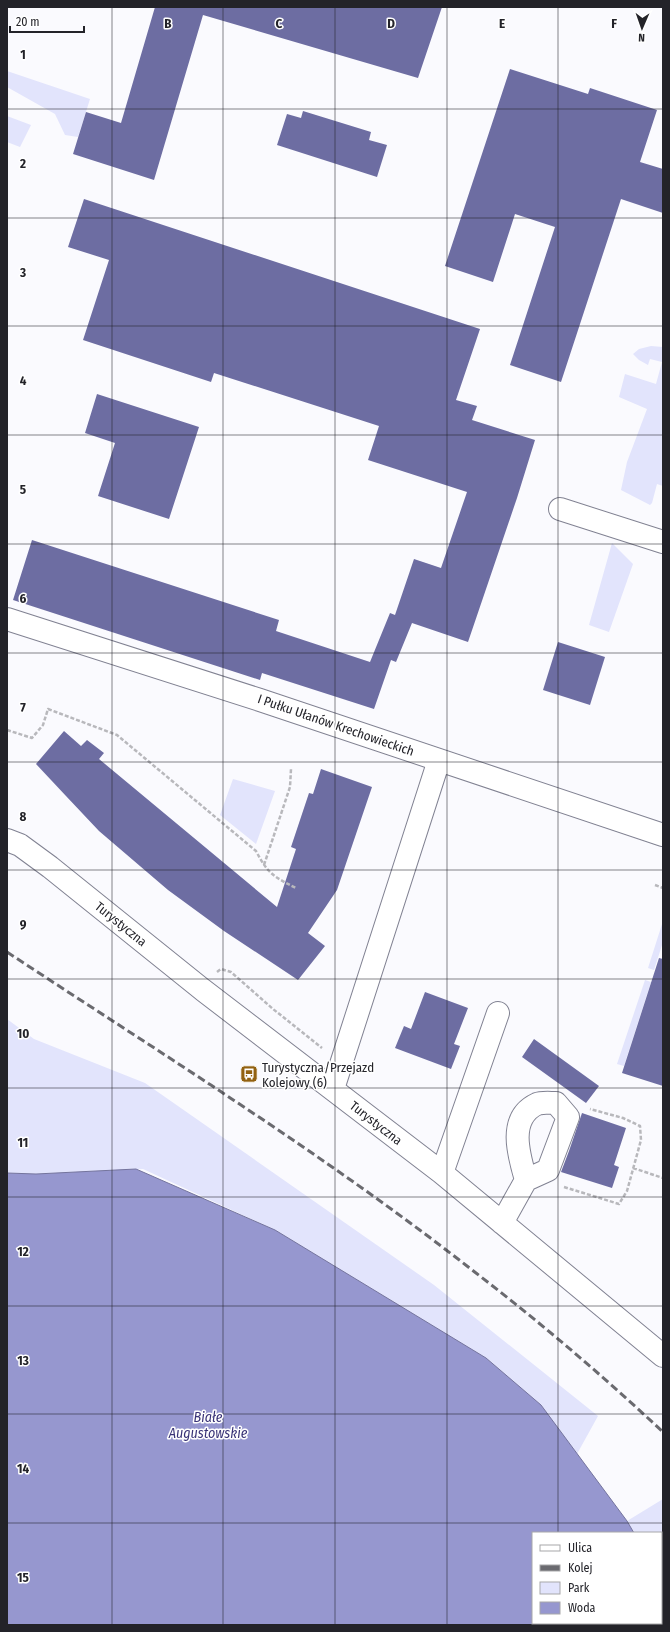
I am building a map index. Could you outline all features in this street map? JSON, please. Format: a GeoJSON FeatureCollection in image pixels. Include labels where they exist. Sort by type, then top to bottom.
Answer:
{"type":"FeatureCollection","features":[{"type":"Feature","properties":{"kind":"street"},"geometry":{"type":"LineString","coordinates":[[560,509],[663,542]]}},
{"type":"Feature","properties":{"kind":"street","name":"I Pułku Ułanów Krechowieckich"},"geometry":{"type":"LineString","coordinates":[[7,619],[267,702],[663,835]]}},
{"type":"Feature","properties":{"kind":"street"},"geometry":{"type":"LineString","coordinates":[[333,1089],[440,760]]}},
{"type":"Feature","properties":{"kind":"street","name":"Turystyczna"},"geometry":{"type":"LineString","coordinates":[[7,840],[20,845],[50,867],[203,990],[442,1173],[663,1356]]}},
{"type":"Feature","properties":{"kind":"street"},"geometry":{"type":"LineString","coordinates":[[442,1173],[498,1014]]}},
{"type":"Feature","properties":{"kind":"street"},"geometry":{"type":"LineString","coordinates":[[502,1223],[526,1180],[548,1170],[568,1117],[556,1103],[538,1103],[523,1114],[517,1136],[517,1144],[526,1180]]}},
{"type":"Feature","properties":{"kind":"path"},"geometry":{"type":"LineString","coordinates":[[7,730],[32,738],[43,725],[48,709],[117,735],[256,852],[264,865],[276,878],[296,888]]}},
{"type":"Feature","properties":{"kind":"path"},"geometry":{"type":"LineString","coordinates":[[264,865],[290,787],[291,770]]}},
{"type":"Feature","properties":{"kind":"path"},"geometry":{"type":"LineString","coordinates":[[655,885],[663,888]]}},
{"type":"Feature","properties":{"kind":"path"},"geometry":{"type":"LineString","coordinates":[[526,1180],[560,1186],[619,1204],[626,1191],[641,1140],[640,1126],[623,1118],[589,1109],[575,1108],[568,1117]]}},
{"type":"Feature","properties":{"kind":"path"},"geometry":{"type":"LineString","coordinates":[[633,1168],[663,1178]]}},
{"type":"Feature","properties":{"kind":"green space"},"geometry":{"type":"Polygon","coordinates":[[[7,71],[90,99],[78,137],[65,135],[55,114],[7,87],[7,71]]]}},
{"type":"Feature","properties":{"kind":"green space"},"geometry":{"type":"Polygon","coordinates":[[[7,116],[31,125],[20,147],[7,142],[7,116]]]}},
{"type":"Feature","properties":{"kind":"green space"},"geometry":{"type":"Polygon","coordinates":[[[651,346],[663,347],[663,486],[657,484],[652,503],[650,505],[621,490],[627,462],[647,409],[619,397],[625,374],[656,384],[662,362],[650,359],[648,365],[639,360],[633,354],[639,349],[651,346]]]}},
{"type":"Feature","properties":{"kind":"green space"},"geometry":{"type":"Polygon","coordinates":[[[612,543],[633,564],[609,632],[589,625],[612,543]]]}},
{"type":"Feature","properties":{"kind":"green space"},"geometry":{"type":"Polygon","coordinates":[[[233,779],[275,791],[256,844],[220,815],[233,779]]]}},
{"type":"Feature","properties":{"kind":"green space"},"geometry":{"type":"Polygon","coordinates":[[[663,921],[663,942],[654,970],[648,968],[663,921]]]}},
{"type":"Feature","properties":{"kind":"green space"},"geometry":{"type":"Polygon","coordinates":[[[645,980],[651,982],[624,1066],[617,1064],[645,980]]]}},
{"type":"Feature","properties":{"kind":"green space"},"geometry":{"type":"Polygon","coordinates":[[[7,1019],[34,1039],[145,1083],[434,1285],[598,1416],[577,1454],[541,1405],[486,1358],[275,1230],[143,1169],[36,1174],[7,1173],[7,1019]]]}},
{"type":"Feature","properties":{"kind":"green space"},"geometry":{"type":"Polygon","coordinates":[[[663,1499],[663,1588],[662,1532],[633,1532],[627,1521],[663,1499]]]}},
{"type":"Feature","properties":{"kind":"water","name":"Białe Augustowskie"},"geometry":{"type":"Polygon","coordinates":[[[136,1169],[275,1230],[486,1358],[541,1405],[627,1521],[633,1532],[532,1532],[532,1624],[662,1624],[662,1586],[663,1625],[7,1625],[7,1173],[36,1174],[136,1169]]]}},
{"type":"Feature","properties":{"kind":"building"},"geometry":{"type":"Polygon","coordinates":[[[155,7],[442,7],[418,78],[203,15],[154,180],[73,154],[86,112],[121,123],[155,7]]]}},
{"type":"Feature","properties":{"kind":"building"},"geometry":{"type":"Polygon","coordinates":[[[510,69],[588,94],[590,88],[657,110],[640,162],[663,169],[663,213],[621,199],[561,382],[510,365],[555,227],[515,214],[493,282],[445,266],[510,69]]]}},
{"type":"Feature","properties":{"kind":"building"},"geometry":{"type":"Polygon","coordinates":[[[303,111],[371,132],[369,140],[387,145],[377,177],[277,145],[287,114],[301,118],[303,111]]]}},
{"type":"Feature","properties":{"kind":"building"},"geometry":{"type":"Polygon","coordinates":[[[84,199],[480,329],[456,400],[477,406],[472,420],[535,440],[468,642],[412,623],[396,662],[391,660],[374,709],[262,673],[260,680],[13,600],[32,540],[279,620],[276,631],[370,662],[390,613],[395,615],[414,559],[441,568],[467,492],[368,460],[379,426],[214,373],[211,382],[83,340],[109,260],[68,247],[84,199]]]}},
{"type":"Feature","properties":{"kind":"building"},"geometry":{"type":"Polygon","coordinates":[[[97,394],[199,427],[169,519],[98,496],[115,443],[85,433],[97,394]]]}},
{"type":"Feature","properties":{"kind":"building"},"geometry":{"type":"Polygon","coordinates":[[[558,642],[605,657],[590,705],[543,690],[558,642]]]}},
{"type":"Feature","properties":{"kind":"building"},"geometry":{"type":"Polygon","coordinates":[[[64,731],[81,746],[87,740],[104,753],[99,759],[277,907],[296,849],[291,847],[309,793],[313,794],[321,769],[372,787],[337,890],[308,933],[325,946],[298,980],[224,931],[168,890],[99,831],[66,796],[36,764],[64,731]]]}},
{"type":"Feature","properties":{"kind":"building"},"geometry":{"type":"Polygon","coordinates":[[[659,958],[663,959],[663,1086],[622,1073],[659,958]]]}},
{"type":"Feature","properties":{"kind":"building"},"geometry":{"type":"Polygon","coordinates":[[[425,992],[468,1008],[454,1044],[460,1046],[451,1069],[395,1048],[404,1026],[411,1029],[425,992]]]}},
{"type":"Feature","properties":{"kind":"building"},"geometry":{"type":"Polygon","coordinates":[[[534,1039],[599,1086],[586,1103],[522,1057],[534,1039]]]}},
{"type":"Feature","properties":{"kind":"building"},"geometry":{"type":"Polygon","coordinates":[[[582,1113],[626,1128],[614,1165],[619,1167],[612,1188],[561,1172],[582,1113]]]}},
{"type":"Feature","properties":{"kind":"railway"},"geometry":{"type":"LineString","coordinates":[[7,952],[186,1068],[304,1147],[420,1230],[500,1292],[595,1370],[663,1432]]}},
{"type":"Feature","properties":{"kind":"place","name":"Turystyczna/Przejazd Kolejowy (6)"},"geometry":{"type":"Point","coordinates":[249,1074]}}]}
